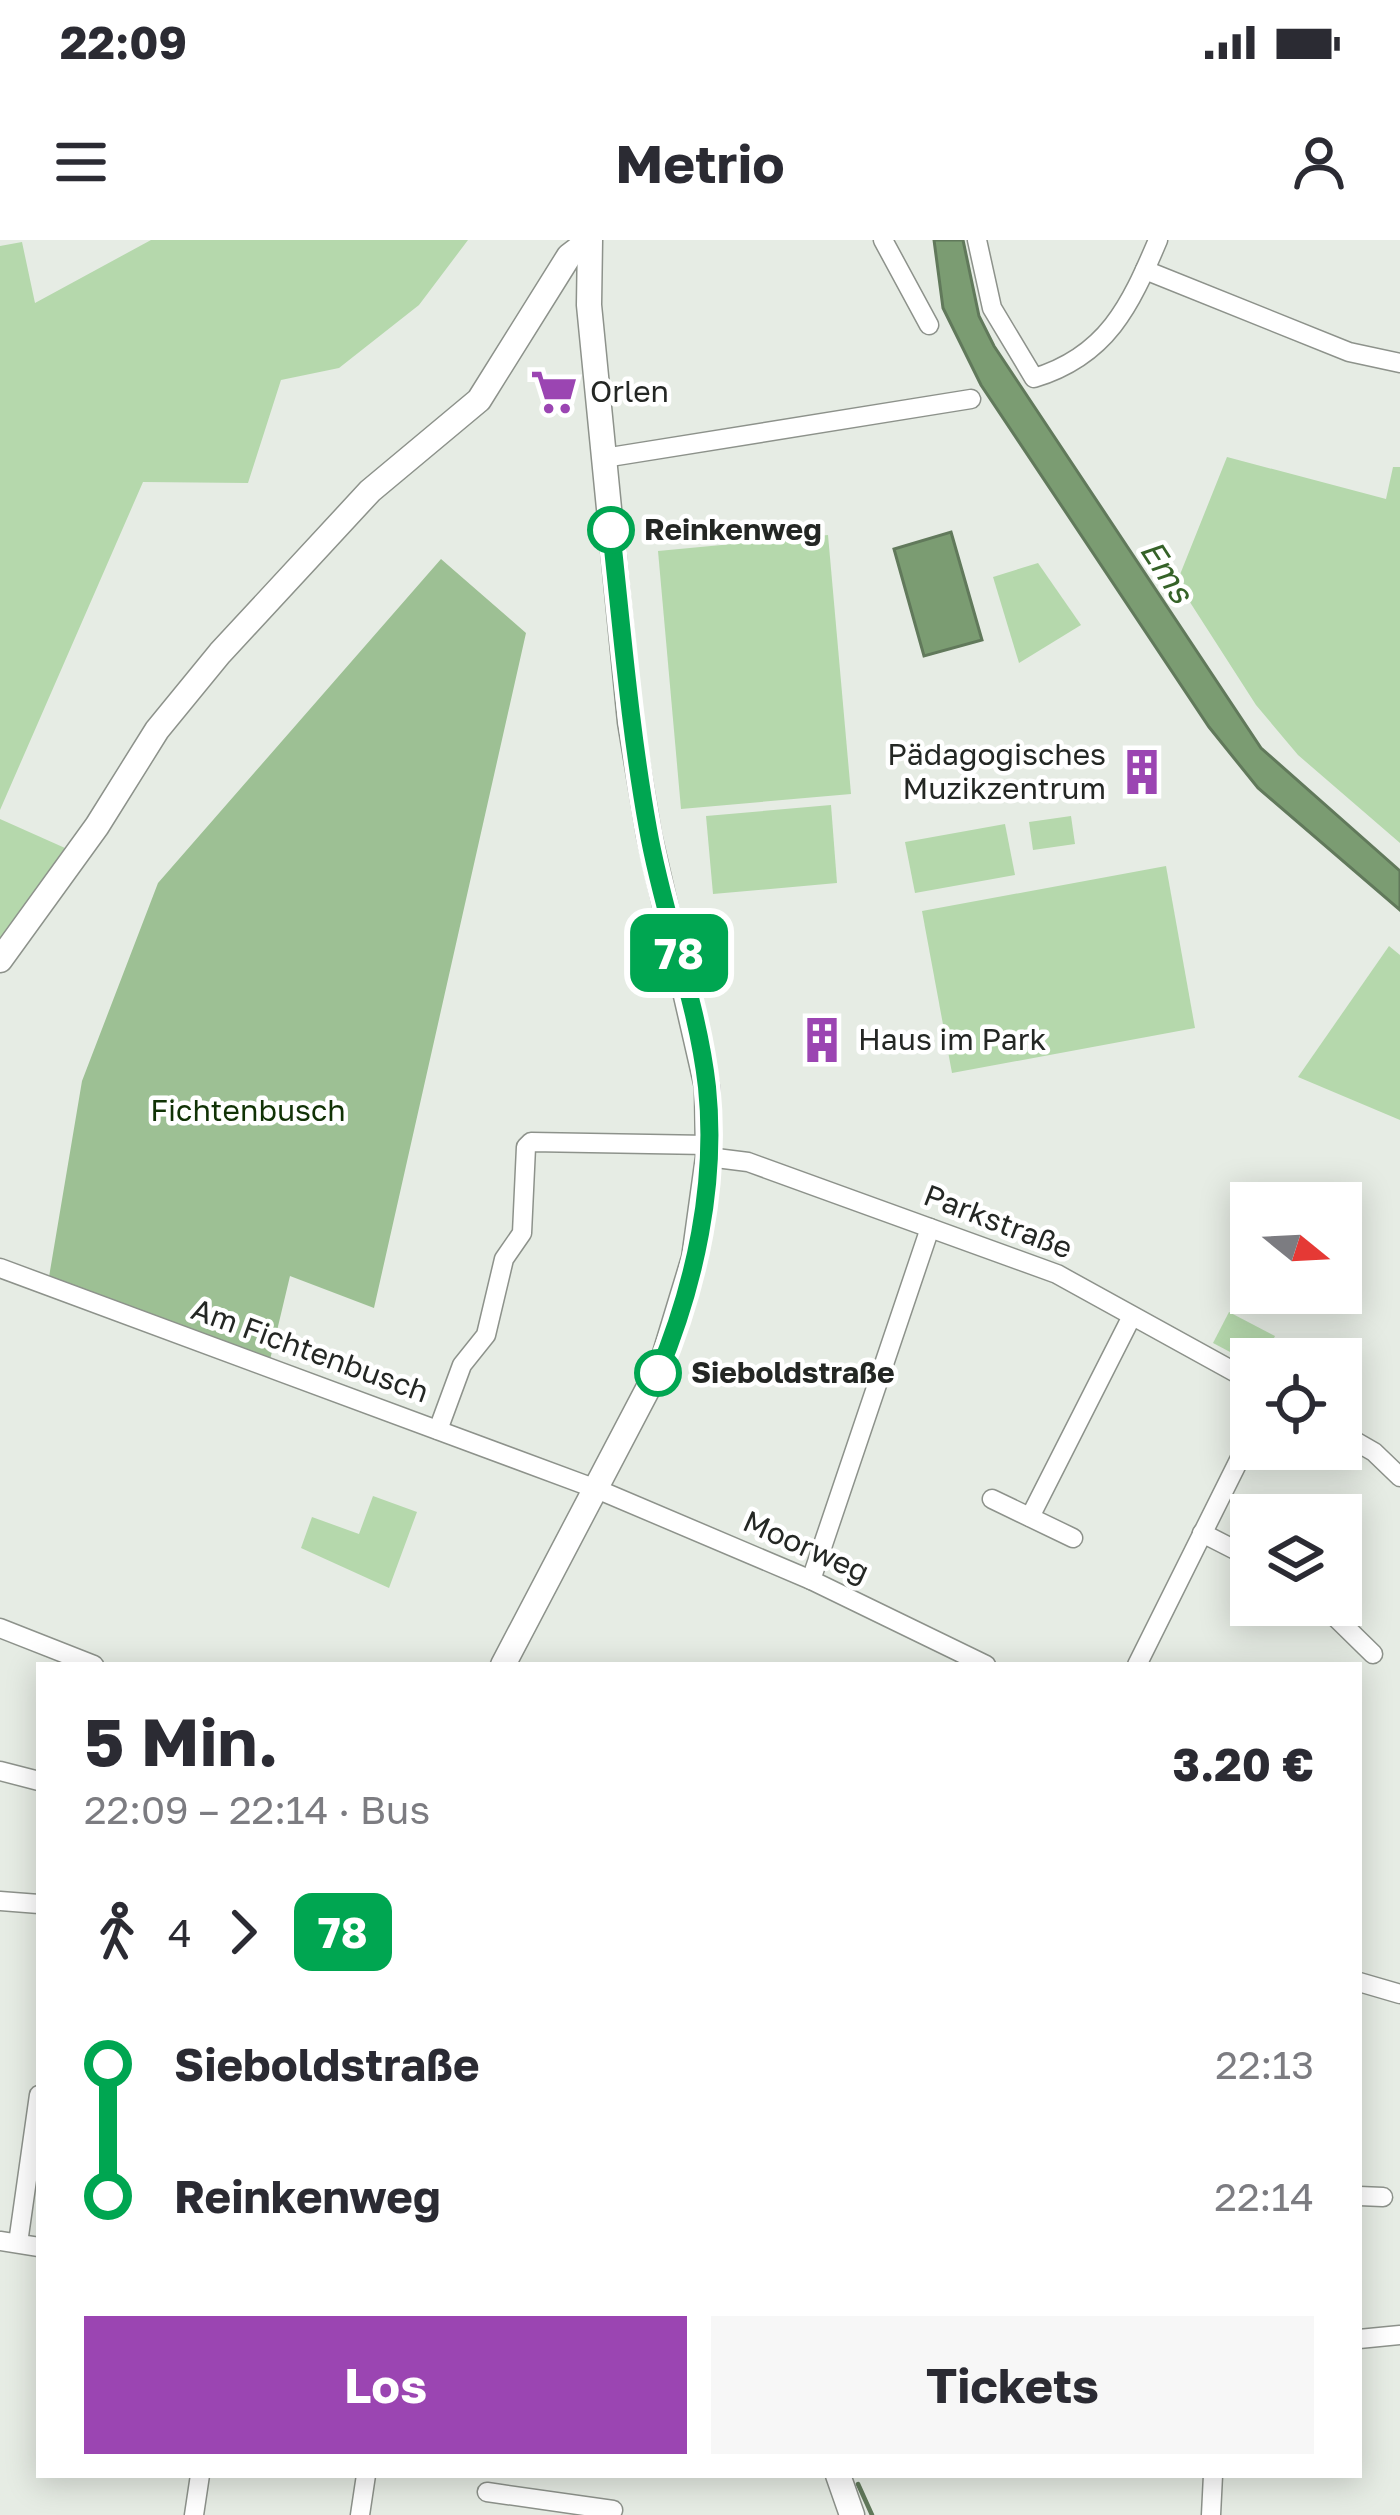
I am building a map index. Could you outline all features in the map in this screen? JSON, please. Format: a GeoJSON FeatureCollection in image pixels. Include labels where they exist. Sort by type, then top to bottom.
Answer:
{"type":"FeatureCollection","features":[{"type":"Feature","properties":{"kind":"main road"},"geometry":{"type":"LineString","coordinates":[[505,1662],[644,1406],[675,1329],[703,1213],[708,1151],[707,1087],[649,835],[630,722],[589,304],[589,240]]}},
{"type":"Feature","properties":{"kind":"main road"},"geometry":{"type":"LineString","coordinates":[[0,960],[97,826],[157,730],[220,652],[370,490],[479,400],[569,256],[589,240]]}},
{"type":"Feature","properties":{"kind":"main road"},"geometry":{"type":"LineString","coordinates":[[839,2478],[852,2515]]}},
{"type":"Feature","properties":{"kind":"street"},"geometry":{"type":"LineString","coordinates":[[883,240],[929,325]]}},
{"type":"Feature","properties":{"kind":"street"},"geometry":{"type":"LineString","coordinates":[[977,240],[992,308],[1034,378],[1066,368],[1101,343],[1127,310],[1158,240]]}},
{"type":"Feature","properties":{"kind":"street"},"geometry":{"type":"LineString","coordinates":[[1145,271],[1348,352],[1400,363]]}},
{"type":"Feature","properties":{"kind":"street"},"geometry":{"type":"LineString","coordinates":[[604,458],[971,399]]}},
{"type":"Feature","properties":{"kind":"street"},"geometry":{"type":"LineString","coordinates":[[437,1430],[462,1365],[486,1335],[504,1259],[522,1233],[526,1147],[531,1142],[708,1151]]}},
{"type":"Feature","properties":{"kind":"street","name":"Parkstraße"},"geometry":{"type":"LineString","coordinates":[[708,1151],[1057,1274],[1230,1370]]}},
{"type":"Feature","properties":{"kind":"street"},"geometry":{"type":"LineString","coordinates":[[811,1580],[930,1228]]}},
{"type":"Feature","properties":{"kind":"street","name":"Am Fichtenbusch"},"geometry":{"type":"LineString","coordinates":[[0,1268],[599,1490]]}},
{"type":"Feature","properties":{"kind":"street"},"geometry":{"type":"LineString","coordinates":[[1030,1517],[1132,1316]]}},
{"type":"Feature","properties":{"kind":"street"},"geometry":{"type":"LineString","coordinates":[[1362,1444],[1400,1477]]}},
{"type":"Feature","properties":{"kind":"street"},"geometry":{"type":"LineString","coordinates":[[1138,1662],[1234,1470]]}},
{"type":"Feature","properties":{"kind":"street","name":"Moorweg"},"geometry":{"type":"LineString","coordinates":[[599,1490],[811,1580],[980,1662]]}},
{"type":"Feature","properties":{"kind":"street"},"geometry":{"type":"LineString","coordinates":[[992,1498],[1073,1538]]}},
{"type":"Feature","properties":{"kind":"street"},"geometry":{"type":"LineString","coordinates":[[1202,1533],[1230,1547]]}},
{"type":"Feature","properties":{"kind":"street"},"geometry":{"type":"LineString","coordinates":[[1344,1626],[1373,1654]]}},
{"type":"Feature","properties":{"kind":"street"},"geometry":{"type":"LineString","coordinates":[[0,1628],[86,1662]]}},
{"type":"Feature","properties":{"kind":"street"},"geometry":{"type":"LineString","coordinates":[[0,1771],[36,1780]]}},
{"type":"Feature","properties":{"kind":"street"},"geometry":{"type":"LineString","coordinates":[[0,1901],[36,1904]]}},
{"type":"Feature","properties":{"kind":"street"},"geometry":{"type":"LineString","coordinates":[[1362,1983],[1400,1994]]}},
{"type":"Feature","properties":{"kind":"street"},"geometry":{"type":"LineString","coordinates":[[9,2242],[36,2110]]}},
{"type":"Feature","properties":{"kind":"street"},"geometry":{"type":"LineString","coordinates":[[1362,2195],[1383,2197]]}},
{"type":"Feature","properties":{"kind":"street"},"geometry":{"type":"LineString","coordinates":[[1362,2339],[1400,2335]]}},
{"type":"Feature","properties":{"kind":"street"},"geometry":{"type":"LineString","coordinates":[[194,2515],[200,2478]]}},
{"type":"Feature","properties":{"kind":"street"},"geometry":{"type":"LineString","coordinates":[[360,2515],[366,2478]]}},
{"type":"Feature","properties":{"kind":"street"},"geometry":{"type":"LineString","coordinates":[[1210,2515],[1213,2478]]}},
{"type":"Feature","properties":{"kind":"street"},"geometry":{"type":"LineString","coordinates":[[487,2492],[552,2508],[613,2510]]}},
{"type":"Feature","properties":{"kind":"shaded area"},"geometry":{"type":"Polygon","coordinates":[[[151,240],[468,240],[419,305],[339,368],[281,380],[248,483],[143,482],[0,810],[0,246],[22,242],[35,303],[151,240]]]}},
{"type":"Feature","properties":{"kind":"shaded area"},"geometry":{"type":"Polygon","coordinates":[[[934,240],[963,240],[979,316],[994,346],[1261,748],[1400,871],[1400,910],[1258,788],[1209,727],[981,385],[943,308],[934,240]]]}},
{"type":"Feature","properties":{"kind":"shaded area"},"geometry":{"type":"Polygon","coordinates":[[[1227,457],[1386,499],[1393,467],[1400,467],[1400,843],[1298,755],[1256,705],[1177,582],[1227,457]]]}},
{"type":"Feature","properties":{"kind":"shaded area"},"geometry":{"type":"Polygon","coordinates":[[[951,532],[982,640],[924,656],[894,549],[951,532]]]}},
{"type":"Feature","properties":{"kind":"shaded area"},"geometry":{"type":"Polygon","coordinates":[[[828,535],[851,794],[681,809],[658,551],[828,535]]]}},
{"type":"Feature","properties":{"kind":"shaded area"},"geometry":{"type":"Polygon","coordinates":[[[1038,563],[1081,625],[1019,663],[993,577],[1038,563]]]}},
{"type":"Feature","properties":{"kind":"shaded area"},"geometry":{"type":"Polygon","coordinates":[[[831,805],[837,883],[713,894],[706,816],[831,805]]]}},
{"type":"Feature","properties":{"kind":"shaded area"},"geometry":{"type":"Polygon","coordinates":[[[1071,816],[1075,844],[1033,850],[1029,822],[1071,816]]]}},
{"type":"Feature","properties":{"kind":"shaded area"},"geometry":{"type":"Polygon","coordinates":[[[0,819],[65,848],[0,942],[0,819]]]}},
{"type":"Feature","properties":{"kind":"shaded area"},"geometry":{"type":"Polygon","coordinates":[[[1005,824],[1015,875],[915,893],[905,842],[1005,824]]]}},
{"type":"Feature","properties":{"kind":"shaded area"},"geometry":{"type":"Polygon","coordinates":[[[1166,866],[1195,1028],[952,1073],[922,911],[1166,866]]]}},
{"type":"Feature","properties":{"kind":"shaded area"},"geometry":{"type":"Polygon","coordinates":[[[1389,946],[1400,955],[1400,1120],[1298,1077],[1389,946]]]}},
{"type":"Feature","properties":{"kind":"shaded area"},"geometry":{"type":"Polygon","coordinates":[[[1229,1312],[1275,1336],[1230,1338],[1230,1352],[1213,1343],[1229,1312]]]}},
{"type":"Feature","properties":{"kind":"shaded area"},"geometry":{"type":"Polygon","coordinates":[[[373,1496],[417,1512],[389,1588],[301,1548],[312,1517],[359,1534],[373,1496]]]}},
{"type":"Feature","properties":{"kind":"green space","name":"Fichtenbusch"},"geometry":{"type":"Polygon","coordinates":[[[441,559],[526,633],[374,1308],[290,1276],[270,1360],[49,1277],[82,1081],[158,883],[441,559]]]}},
{"type":"Feature","properties":{"kind":"waterway"},"geometry":{"type":"LineString","coordinates":[[858,2484],[872,2515]]}},
{"type":"Feature","properties":{"kind":"bus line","name":"78"},"geometry":{"type":"LineString","coordinates":[[611,530],[630,722],[649,835],[707,1087],[703,1213],[685,1294],[658,1373]]}},
{"type":"Feature","properties":{"kind":"place","name":"Orlen"},"geometry":{"type":"Point","coordinates":[554,392]}},
{"type":"Feature","properties":{"kind":"place","name":"Reinkenweg"},"geometry":{"type":"Point","coordinates":[611,530]}},
{"type":"Feature","properties":{"kind":"place","name":"Pädagogisches Muzikzentrum"},"geometry":{"type":"Point","coordinates":[1142,772]}},
{"type":"Feature","properties":{"kind":"place","name":"Haus im Park"},"geometry":{"type":"Point","coordinates":[822,1040]}},
{"type":"Feature","properties":{"kind":"place","name":"Sieboldstraße"},"geometry":{"type":"Point","coordinates":[658,1373]}},
{"type":"Feature","properties":{"kind":"water label","name":"Ems"},"geometry":{"type":"Point","coordinates":[1167,571]}}]}
